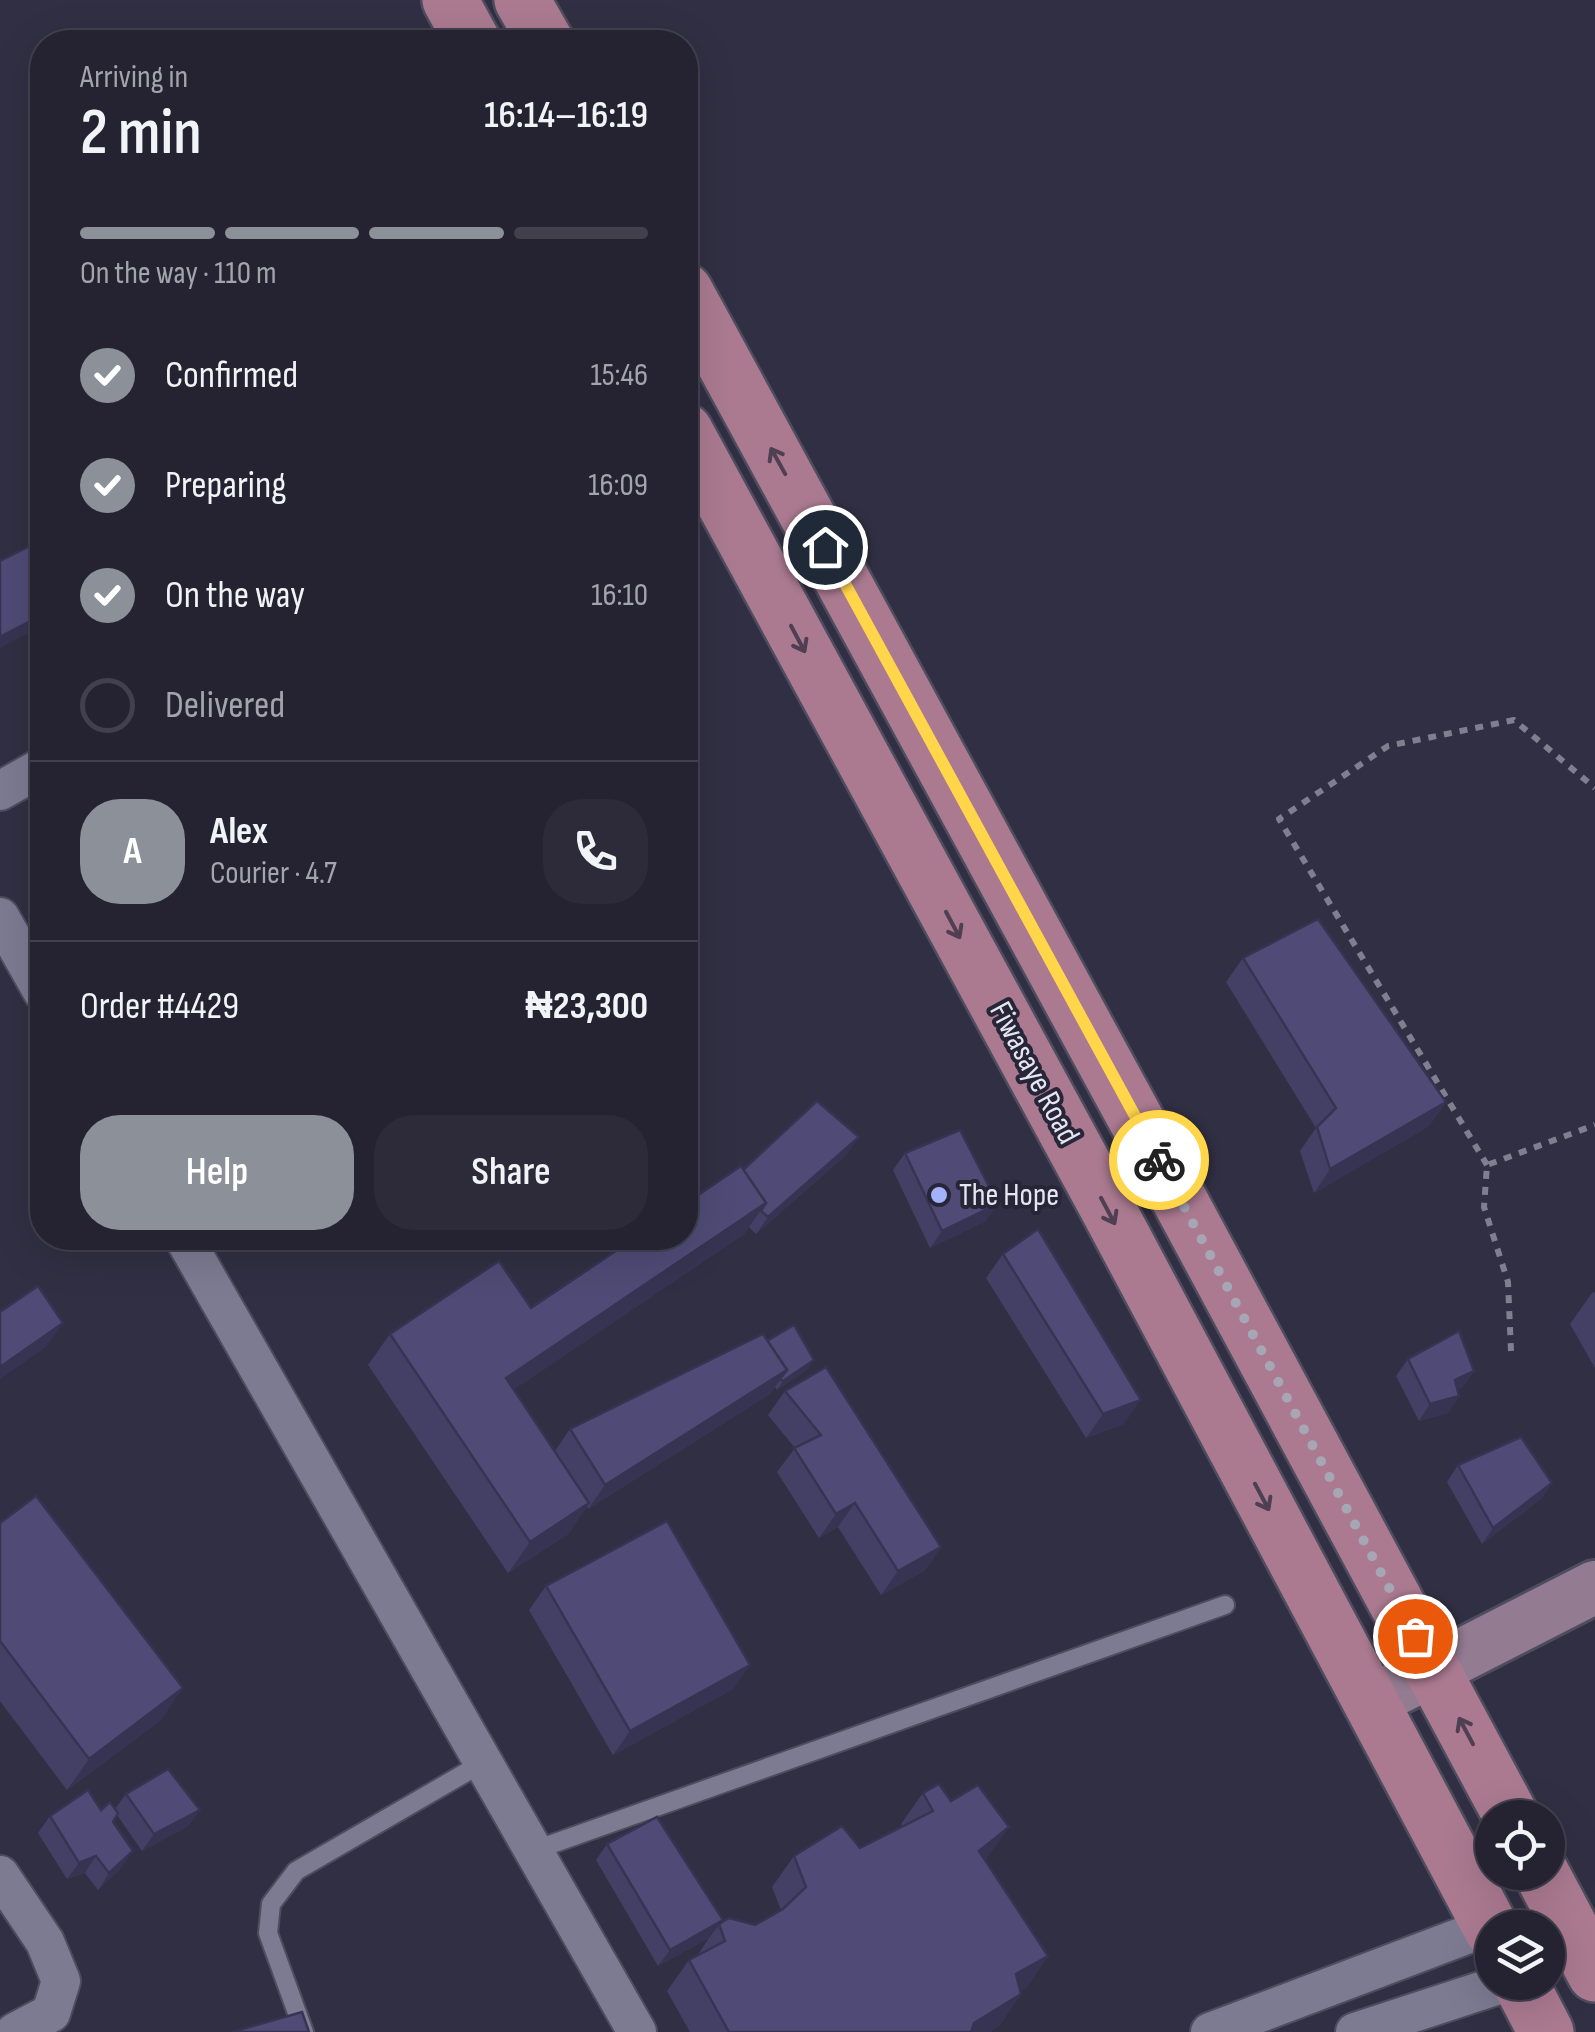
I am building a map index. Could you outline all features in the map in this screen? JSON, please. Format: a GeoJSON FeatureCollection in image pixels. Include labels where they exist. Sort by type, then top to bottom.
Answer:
{"type":"FeatureCollection","features":[{"type":"Feature","properties":{"kind":"main road"},"geometry":{"type":"LineString","coordinates":[[450,0],[466,30]]}},
{"type":"Feature","properties":{"kind":"main road"},"geometry":{"type":"LineString","coordinates":[[522,0],[539,30]]}},
{"type":"Feature","properties":{"kind":"main road","name":"Fiwasaye Road"},"geometry":{"type":"LineString","coordinates":[[698,315],[1502,1800]]}},
{"type":"Feature","properties":{"kind":"main road","name":"Fiwasaye Road"},"geometry":{"type":"LineString","coordinates":[[698,458],[1482,1910]]}},
{"type":"Feature","properties":{"kind":"main road"},"geometry":{"type":"LineString","coordinates":[[1551,1890],[1595,1974]]}},
{"type":"Feature","properties":{"kind":"main road"},"geometry":{"type":"LineString","coordinates":[[1529,2000],[1546,2032]]}},
{"type":"Feature","properties":{"kind":"street"},"geometry":{"type":"LineString","coordinates":[[0,792],[30,774]]}},
{"type":"Feature","properties":{"kind":"street"},"geometry":{"type":"LineString","coordinates":[[0,917],[30,970]]}},
{"type":"Feature","properties":{"kind":"street"},"geometry":{"type":"LineString","coordinates":[[191,1250],[638,2032]]}},
{"type":"Feature","properties":{"kind":"street"},"geometry":{"type":"LineString","coordinates":[[1372,1701],[1595,1587]]}},
{"type":"Feature","properties":{"kind":"street"},"geometry":{"type":"LineString","coordinates":[[0,1875],[45,1942],[61,1981],[51,2013],[15,2032]]}},
{"type":"Feature","properties":{"kind":"street"},"geometry":{"type":"LineString","coordinates":[[1210,2032],[1475,1934]]}},
{"type":"Feature","properties":{"kind":"street"},"geometry":{"type":"LineString","coordinates":[[1355,2032],[1475,1993]]}},
{"type":"Feature","properties":{"kind":"lane"},"geometry":{"type":"LineString","coordinates":[[534,1850],[1225,1605]]}},
{"type":"Feature","properties":{"kind":"lane"},"geometry":{"type":"LineString","coordinates":[[304,2032],[268,1934],[270,1904],[296,1871],[484,1762]]}},
{"type":"Feature","properties":{"kind":"path"},"geometry":{"type":"LineString","coordinates":[[1512,1352],[1508,1282],[1484,1208],[1487,1165],[1279,819],[1388,746],[1514,720],[1595,788]]}},
{"type":"Feature","properties":{"kind":"path"},"geometry":{"type":"LineString","coordinates":[[1487,1165],[1595,1125]]}},
{"type":"Feature","properties":{"kind":"building"},"geometry":{"type":"Polygon","coordinates":[[[30,546],[30,621],[0,637],[0,561],[30,546]]]}},
{"type":"Feature","properties":{"kind":"building"},"geometry":{"type":"Polygon","coordinates":[[[1318,919],[1446,1102],[1330,1169],[1317,1127],[1336,1108],[1243,958],[1318,919]]]}},
{"type":"Feature","properties":{"kind":"building"},"geometry":{"type":"Polygon","coordinates":[[[817,1101],[859,1137],[768,1217],[761,1211],[766,1203],[743,1170],[817,1101]]]}},
{"type":"Feature","properties":{"kind":"building","name":"The Hope"},"geometry":{"type":"Polygon","coordinates":[[[960,1130],[998,1204],[942,1231],[905,1153],[960,1130]]]}},
{"type":"Feature","properties":{"kind":"building"},"geometry":{"type":"Polygon","coordinates":[[[741,1166],[766,1203],[698,1249],[698,1195],[741,1166]]]}},
{"type":"Feature","properties":{"kind":"building"},"geometry":{"type":"Polygon","coordinates":[[[1038,1229],[1141,1400],[1103,1414],[1003,1254],[1038,1229]]]}},
{"type":"Feature","properties":{"kind":"building"},"geometry":{"type":"Polygon","coordinates":[[[617,1250],[696,1250],[506,1378],[589,1503],[530,1542],[390,1334],[499,1261],[531,1308],[617,1250]]]}},
{"type":"Feature","properties":{"kind":"building"},"geometry":{"type":"Polygon","coordinates":[[[38,1286],[63,1323],[0,1367],[0,1312],[38,1286]]]}},
{"type":"Feature","properties":{"kind":"building"},"geometry":{"type":"Polygon","coordinates":[[[794,1325],[814,1360],[783,1381],[780,1379],[787,1370],[767,1341],[794,1325]]]}},
{"type":"Feature","properties":{"kind":"building"},"geometry":{"type":"Polygon","coordinates":[[[1459,1331],[1474,1371],[1455,1380],[1459,1396],[1430,1404],[1408,1359],[1459,1331]]]}},
{"type":"Feature","properties":{"kind":"building"},"geometry":{"type":"Polygon","coordinates":[[[763,1334],[787,1370],[605,1485],[570,1429],[763,1334]]]}},
{"type":"Feature","properties":{"kind":"building"},"geometry":{"type":"Polygon","coordinates":[[[826,1367],[941,1547],[898,1571],[855,1503],[836,1514],[794,1448],[821,1435],[785,1391],[826,1367]]]}},
{"type":"Feature","properties":{"kind":"building"},"geometry":{"type":"Polygon","coordinates":[[[1521,1437],[1552,1483],[1493,1528],[1458,1465],[1521,1437]]]}},
{"type":"Feature","properties":{"kind":"building"},"geometry":{"type":"Polygon","coordinates":[[[36,1496],[183,1688],[89,1759],[0,1641],[0,1523],[36,1496]]]}},
{"type":"Feature","properties":{"kind":"building"},"geometry":{"type":"Polygon","coordinates":[[[667,1521],[750,1665],[630,1731],[546,1586],[667,1521]]]}},
{"type":"Feature","properties":{"kind":"building"},"geometry":{"type":"Polygon","coordinates":[[[168,1769],[200,1810],[154,1834],[126,1794],[168,1769]]]}},
{"type":"Feature","properties":{"kind":"building"},"geometry":{"type":"Polygon","coordinates":[[[939,1784],[951,1801],[978,1785],[1009,1827],[979,1851],[1048,1956],[1016,1974],[1021,1994],[974,2023],[971,2032],[729,2032],[689,1960],[725,1941],[719,1924],[729,1918],[755,1925],[783,1909],[806,1887],[794,1856],[842,1826],[860,1848],[933,1811],[923,1793],[939,1784]]]}},
{"type":"Feature","properties":{"kind":"building"},"geometry":{"type":"Polygon","coordinates":[[[88,1790],[101,1810],[110,1802],[118,1813],[113,1822],[133,1851],[109,1873],[96,1856],[79,1863],[50,1816],[88,1790]]]}},
{"type":"Feature","properties":{"kind":"building"},"geometry":{"type":"Polygon","coordinates":[[[657,1817],[723,1920],[670,1950],[607,1844],[657,1817]]]}},
{"type":"Feature","properties":{"kind":"building"},"geometry":{"type":"Polygon","coordinates":[[[302,2012],[309,2032],[232,2032],[302,2012]]]}},
{"type":"Feature","properties":{"kind":"way so far"},"geometry":{"type":"LineString","coordinates":[[1159,1160],[1415,1636]]}},
{"type":"Feature","properties":{"kind":"place","name":"The Hope"},"geometry":{"type":"Point","coordinates":[939,1195]}},
{"type":"Feature","properties":{"kind":"route"},"geometry":{"type":"LineString","coordinates":[[825,547],[1159,1160]]}}]}
